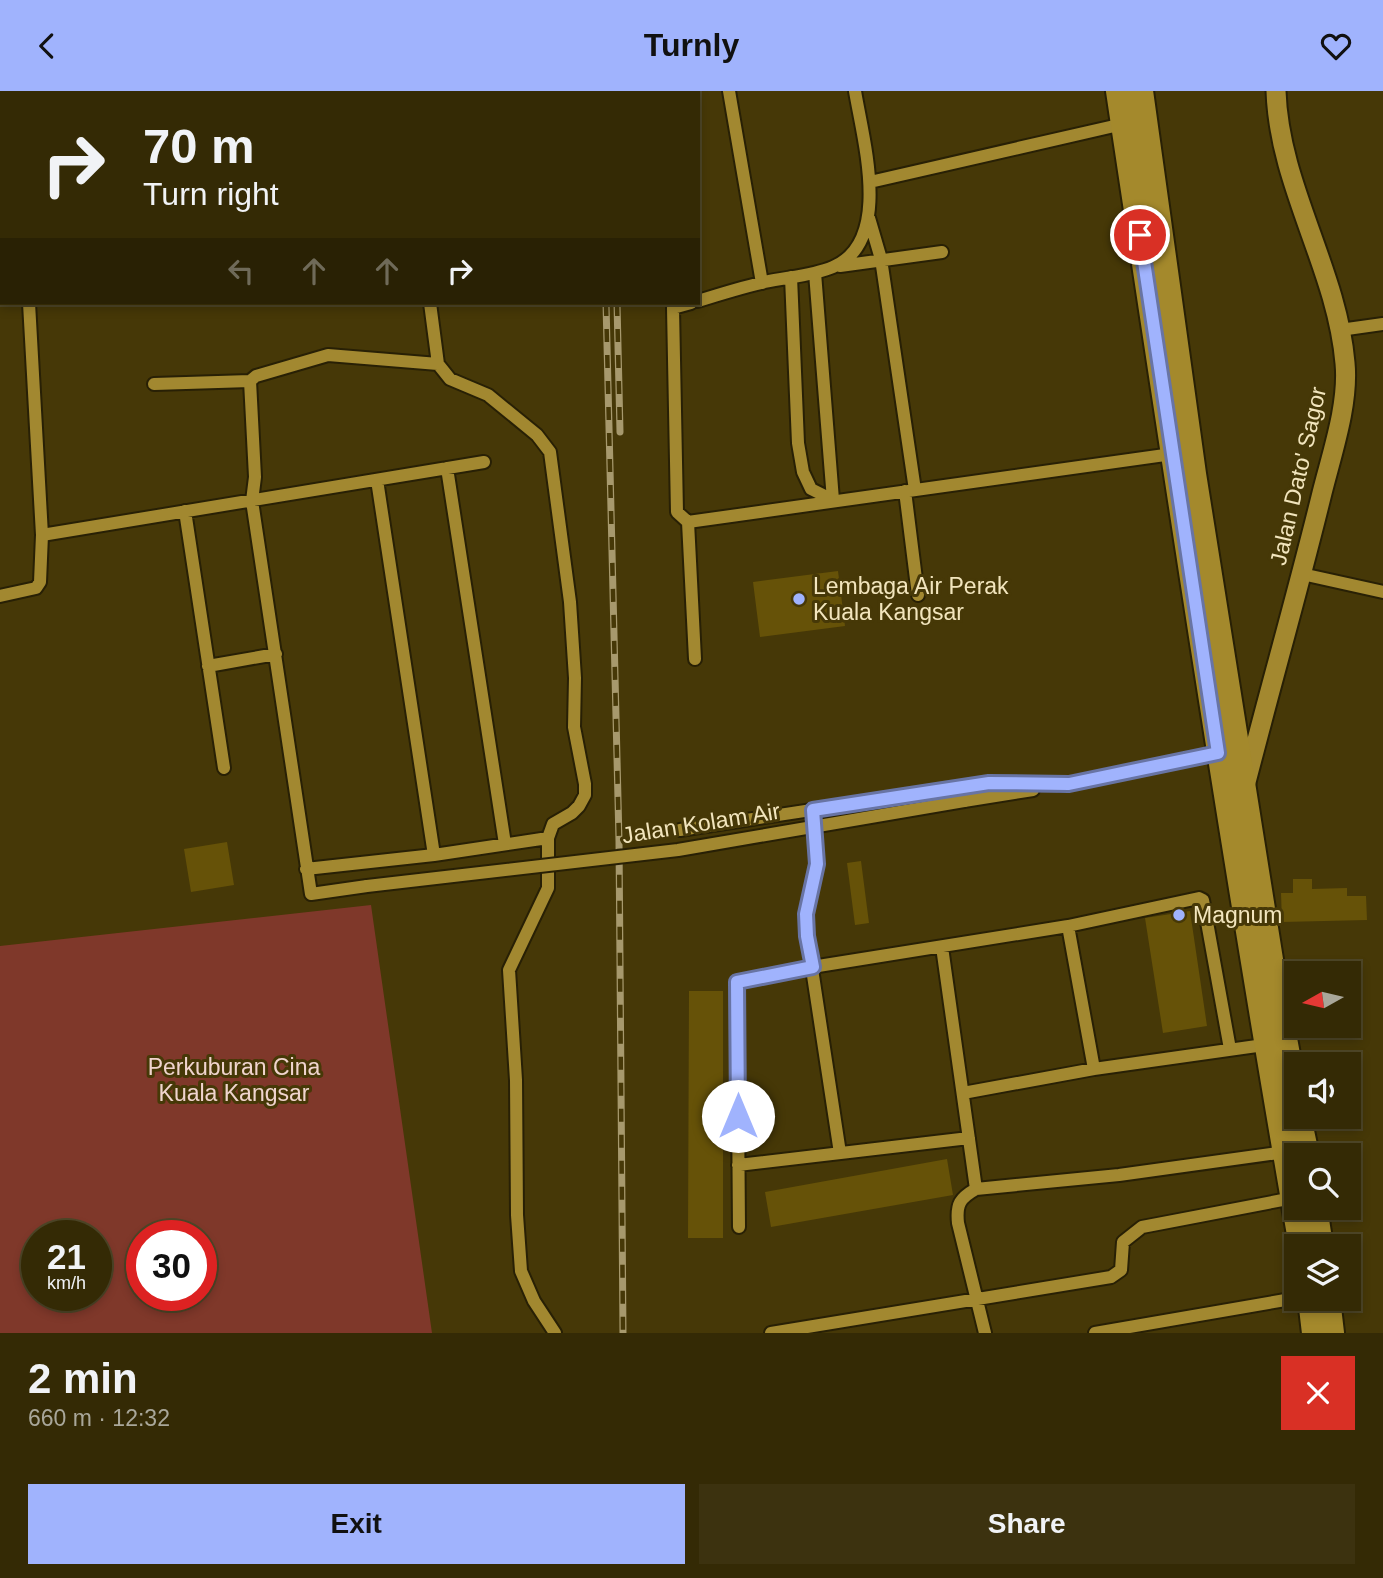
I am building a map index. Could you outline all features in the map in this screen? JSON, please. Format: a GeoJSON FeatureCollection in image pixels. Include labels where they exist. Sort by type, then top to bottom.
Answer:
{"type":"FeatureCollection","features":[{"type":"Feature","properties":{"kind":"highway"},"geometry":{"type":"LineString","coordinates":[[1118,91],[1218,753],[1294,1143]]}},
{"type":"Feature","properties":{"kind":"highway"},"geometry":{"type":"LineString","coordinates":[[1123,124],[1129,117],[1140,91]]}},
{"type":"Feature","properties":{"kind":"highway"},"geometry":{"type":"LineString","coordinates":[[1140,91],[1244,790],[1276,1043],[1284,1066]]}},
{"type":"Feature","properties":{"kind":"highway"},"geometry":{"type":"LineString","coordinates":[[1172,454],[1181,437],[1186,411]]}},
{"type":"Feature","properties":{"kind":"highway"},"geometry":{"type":"LineString","coordinates":[[1218,753],[1232,716]]}},
{"type":"Feature","properties":{"kind":"highway"},"geometry":{"type":"LineString","coordinates":[[1311,1311],[1314,1333]]}},
{"type":"Feature","properties":{"kind":"highway"},"geometry":{"type":"LineString","coordinates":[[1329,1311],[1332,1333]]}},
{"type":"Feature","properties":{"kind":"main road","name":"Jalan Dato' Sagor"},"geometry":{"type":"LineString","coordinates":[[1244,790],[1342,412],[1346,365],[1337,316],[1297,197],[1277,119],[1276,91]]}},
{"type":"Feature","properties":{"kind":"street"},"geometry":{"type":"LineString","coordinates":[[729,91],[762,282]]}},
{"type":"Feature","properties":{"kind":"street"},"geometry":{"type":"LineString","coordinates":[[832,268],[850,258],[864,236],[868,213],[870,182],[855,91]]}},
{"type":"Feature","properties":{"kind":"street"},"geometry":{"type":"LineString","coordinates":[[870,182],[1123,124]]}},
{"type":"Feature","properties":{"kind":"street"},"geometry":{"type":"LineString","coordinates":[[868,213],[881,259],[910,490],[918,595]]}},
{"type":"Feature","properties":{"kind":"street"},"geometry":{"type":"LineString","coordinates":[[700,300],[762,282],[881,259],[942,252]]}},
{"type":"Feature","properties":{"kind":"street"},"geometry":{"type":"LineString","coordinates":[[815,273],[832,500]]}},
{"type":"Feature","properties":{"kind":"street"},"geometry":{"type":"LineString","coordinates":[[791,277],[798,443],[803,473],[811,489],[832,500]]}},
{"type":"Feature","properties":{"kind":"street"},"geometry":{"type":"LineString","coordinates":[[0,596],[36,588],[40,582],[42,535],[29,305]]}},
{"type":"Feature","properties":{"kind":"street"},"geometry":{"type":"LineString","coordinates":[[430,305],[439,363],[450,379],[488,395],[537,435],[550,452],[570,602],[575,678],[574,727],[585,795],[572,813],[553,824],[548,838],[548,888],[509,970],[516,1080],[517,1216],[521,1271],[534,1301],[555,1333]]}},
{"type":"Feature","properties":{"kind":"street"},"geometry":{"type":"LineString","coordinates":[[684,305],[673,308],[677,512],[688,522],[695,659]]}},
{"type":"Feature","properties":{"kind":"street"},"geometry":{"type":"LineString","coordinates":[[1340,330],[1383,324]]}},
{"type":"Feature","properties":{"kind":"street"},"geometry":{"type":"LineString","coordinates":[[154,384],[250,381],[256,376],[328,355],[439,363]]}},
{"type":"Feature","properties":{"kind":"street"},"geometry":{"type":"LineString","coordinates":[[250,381],[255,477],[252,501],[306,869],[434,855],[548,838]]}},
{"type":"Feature","properties":{"kind":"street"},"geometry":{"type":"LineString","coordinates":[[688,522],[1172,454]]}},
{"type":"Feature","properties":{"kind":"street"},"geometry":{"type":"LineString","coordinates":[[42,535],[484,462]]}},
{"type":"Feature","properties":{"kind":"street"},"geometry":{"type":"LineString","coordinates":[[447,468],[506,843]]}},
{"type":"Feature","properties":{"kind":"street"},"geometry":{"type":"LineString","coordinates":[[377,480],[434,855]]}},
{"type":"Feature","properties":{"kind":"street"},"geometry":{"type":"LineString","coordinates":[[185,511],[224,768]]}},
{"type":"Feature","properties":{"kind":"street"},"geometry":{"type":"LineString","coordinates":[[1302,574],[1383,592]]}},
{"type":"Feature","properties":{"kind":"street"},"geometry":{"type":"LineString","coordinates":[[208,666],[276,654]]}},
{"type":"Feature","properties":{"kind":"street","name":"Jalan Kolam Air"},"geometry":{"type":"LineString","coordinates":[[306,869],[311,894],[678,850],[1069,784],[1218,753]]}},
{"type":"Feature","properties":{"kind":"street"},"geometry":{"type":"LineString","coordinates":[[680,830],[989,783],[1069,784]]}},
{"type":"Feature","properties":{"kind":"street"},"geometry":{"type":"LineString","coordinates":[[813,810],[817,864],[806,914],[807,936],[840,1153]]}},
{"type":"Feature","properties":{"kind":"street"},"geometry":{"type":"LineString","coordinates":[[739,1227],[737,982],[813,967],[1068,926],[1203,900],[1230,1049]]}},
{"type":"Feature","properties":{"kind":"street"},"geometry":{"type":"LineString","coordinates":[[1068,926],[1094,1069]]}},
{"type":"Feature","properties":{"kind":"street"},"geometry":{"type":"LineString","coordinates":[[942,947],[976,1189]]}},
{"type":"Feature","properties":{"kind":"street"},"geometry":{"type":"LineString","coordinates":[[963,1093],[1094,1069],[1276,1043]]}},
{"type":"Feature","properties":{"kind":"street"},"geometry":{"type":"LineString","coordinates":[[738,1165],[969,1138]]}},
{"type":"Feature","properties":{"kind":"street"},"geometry":{"type":"LineString","coordinates":[[985,1333],[961,1241],[957,1207],[962,1197],[976,1189],[1284,1154]]}},
{"type":"Feature","properties":{"kind":"street"},"geometry":{"type":"LineString","coordinates":[[771,1333],[1111,1277],[1121,1269],[1123,1242],[1142,1227],[1284,1206]]}},
{"type":"Feature","properties":{"kind":"street"},"geometry":{"type":"LineString","coordinates":[[1096,1333],[1284,1300]]}},
{"type":"Feature","properties":{"kind":"green space","name":"Perkuburan Cina Kuala Kangsar"},"geometry":{"type":"Polygon","coordinates":[[[371,905],[432,1333],[0,1333],[0,946],[371,905]]]}},
{"type":"Feature","properties":{"kind":"building"},"geometry":{"type":"Polygon","coordinates":[[[838,571],[845,626],[760,637],[753,582],[838,571]]]}},
{"type":"Feature","properties":{"kind":"building"},"geometry":{"type":"Polygon","coordinates":[[[227,842],[234,885],[191,892],[184,849],[227,842]]]}},
{"type":"Feature","properties":{"kind":"building"},"geometry":{"type":"Polygon","coordinates":[[[861,861],[869,923],[855,925],[847,863],[861,861]]]}},
{"type":"Feature","properties":{"kind":"building"},"geometry":{"type":"Polygon","coordinates":[[[1293,879],[1312,879],[1312,889],[1347,888],[1347,896],[1366,896],[1367,920],[1282,922],[1281,893],[1293,893],[1293,879]]]}},
{"type":"Feature","properties":{"kind":"building"},"geometry":{"type":"Polygon","coordinates":[[[1190,911],[1207,1026],[1163,1033],[1145,918],[1190,911]]]}},
{"type":"Feature","properties":{"kind":"building"},"geometry":{"type":"Polygon","coordinates":[[[689,991],[723,991],[723,1238],[688,1238],[689,991]]]}},
{"type":"Feature","properties":{"kind":"building"},"geometry":{"type":"Polygon","coordinates":[[[947,1159],[953,1195],[771,1227],[765,1192],[947,1159]]]}},
{"type":"Feature","properties":{"kind":"railway"},"geometry":{"type":"LineString","coordinates":[[606,305],[619,841],[623,1333]]}},
{"type":"Feature","properties":{"kind":"railway"},"geometry":{"type":"LineString","coordinates":[[617,305],[620,432]]}},
{"type":"Feature","properties":{"kind":"place","name":"Lembaga Air Perak Kuala Kangsar"},"geometry":{"type":"Point","coordinates":[799,599]}},
{"type":"Feature","properties":{"kind":"place","name":"Magnum"},"geometry":{"type":"Point","coordinates":[1179,915]}},
{"type":"Feature","properties":{"kind":"route"},"geometry":{"type":"LineString","coordinates":[[738,1116],[737,982],[813,967],[806,914],[817,864],[813,810],[989,783],[1069,784],[1218,753],[1140,235]]}}]}
